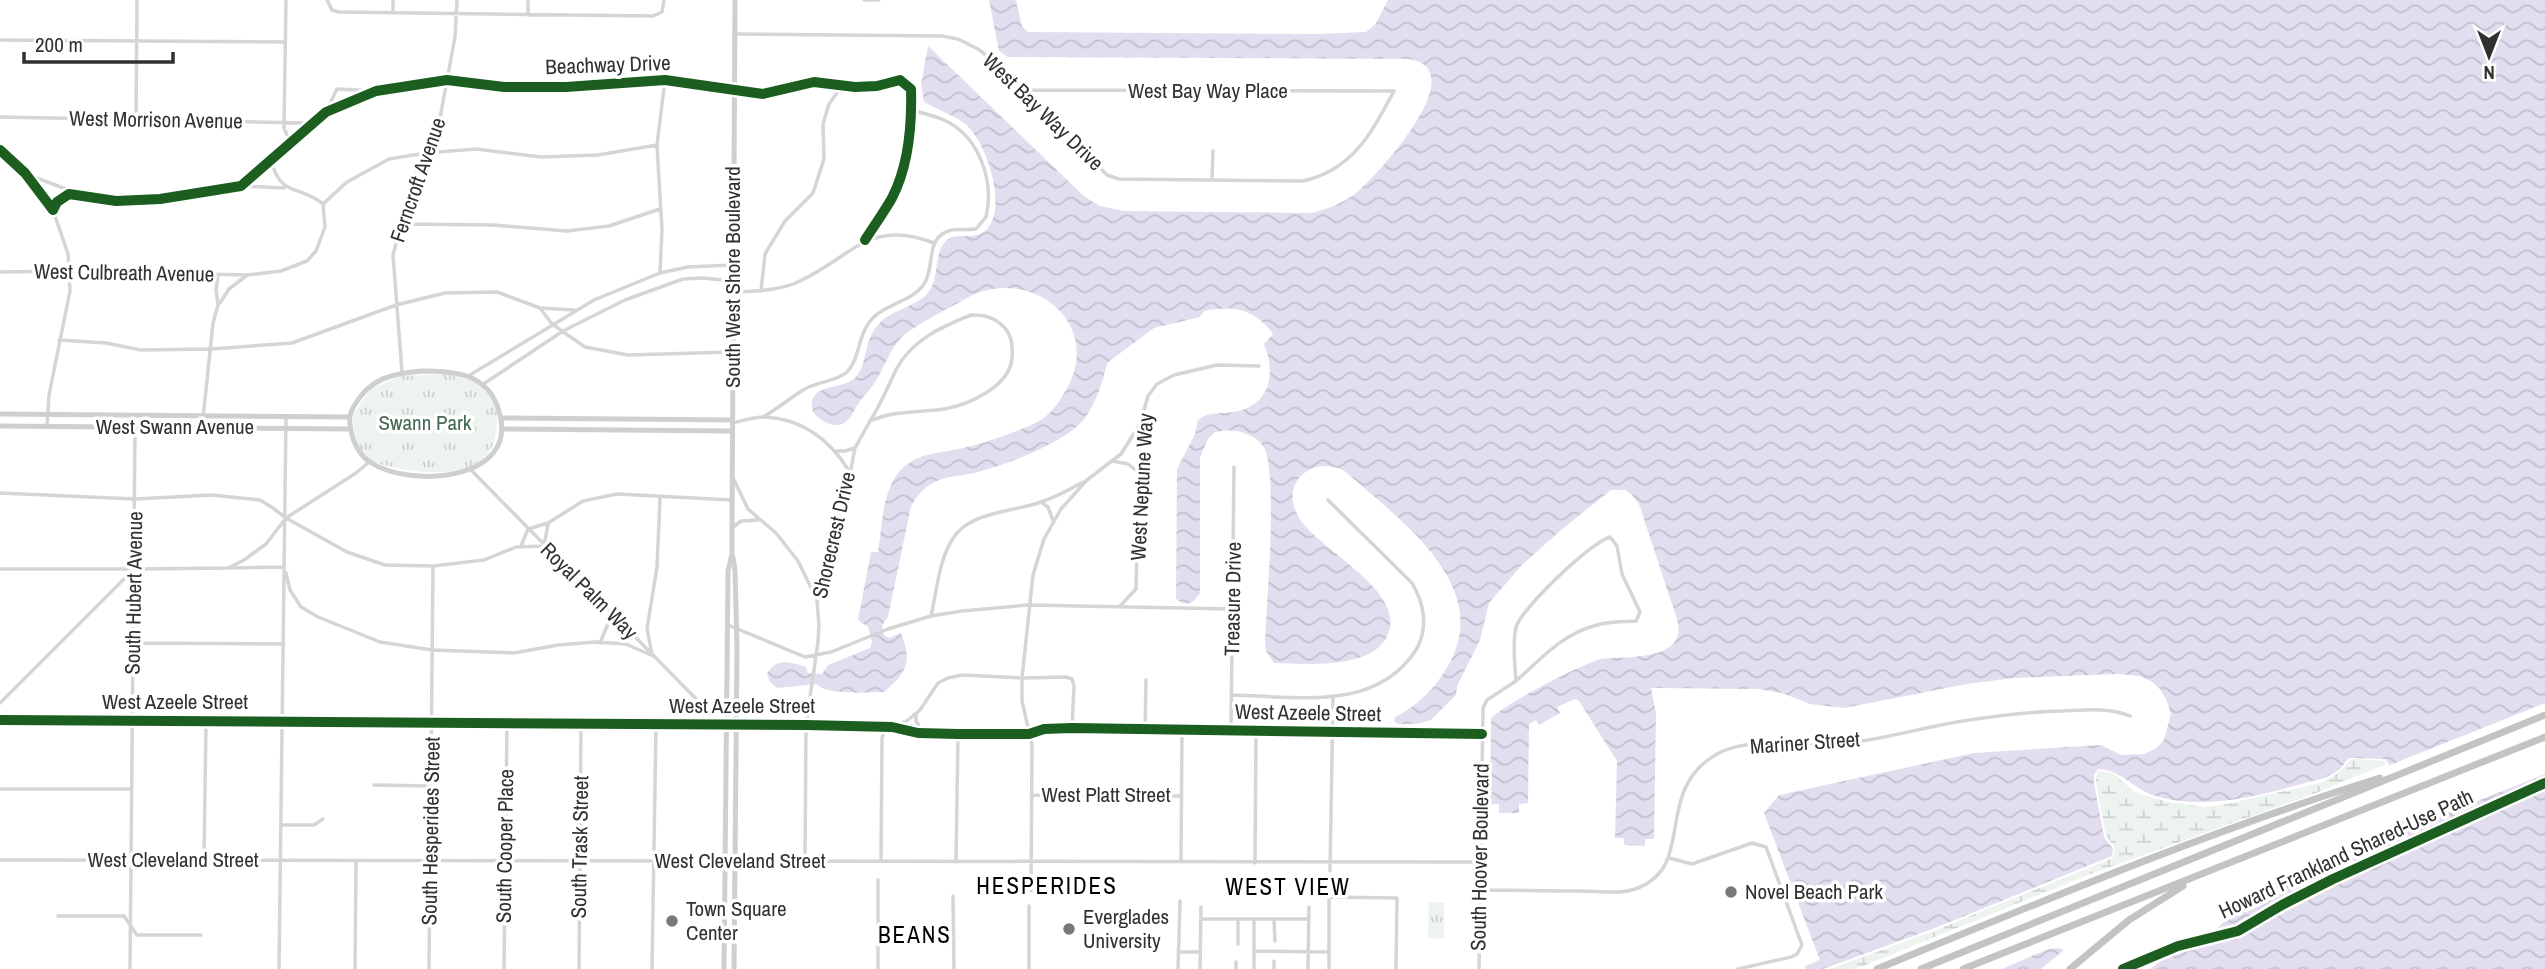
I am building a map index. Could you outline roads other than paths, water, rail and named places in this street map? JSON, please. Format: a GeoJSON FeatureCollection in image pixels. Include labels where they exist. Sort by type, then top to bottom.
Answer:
{"type":"FeatureCollection","features":[{"type":"Feature","properties":{"kind":"highway"},"geometry":{"type":"LineString","coordinates":[[1921,969],[2545,715]]}},
{"type":"Feature","properties":{"kind":"highway"},"geometry":{"type":"LineString","coordinates":[[1963,969],[2545,737]]}},
{"type":"Feature","properties":{"kind":"highway"},"geometry":{"type":"LineString","coordinates":[[1877,969],[2284,809],[2451,754]]}},
{"type":"Feature","properties":{"kind":"highway"},"geometry":{"type":"LineString","coordinates":[[2070,969],[2148,907],[2225,865]]}},
{"type":"Feature","properties":{"kind":"street"},"geometry":{"type":"LineString","coordinates":[[136,119],[137,0]]}},
{"type":"Feature","properties":{"kind":"street"},"geometry":{"type":"LineString","coordinates":[[286,0],[284,128],[290,142]]}},
{"type":"Feature","properties":{"kind":"street"},"geometry":{"type":"LineString","coordinates":[[327,0],[332,10],[653,16],[662,12],[664,0]]}},
{"type":"Feature","properties":{"kind":"street"},"geometry":{"type":"LineString","coordinates":[[393,0],[393,12]]}},
{"type":"Feature","properties":{"kind":"street","name":"Ferncroft Avenue"},"geometry":{"type":"LineString","coordinates":[[396,305],[393,255],[413,180],[438,129],[455,37],[457,0]]}},
{"type":"Feature","properties":{"kind":"street"},"geometry":{"type":"LineString","coordinates":[[528,0],[528,15]]}},
{"type":"Feature","properties":{"kind":"street","name":"South West Shore Boulevard"},"geometry":{"type":"LineString","coordinates":[[734,969],[736,629],[735,570],[732,554],[732,265],[735,0]]}},
{"type":"Feature","properties":{"kind":"street"},"geometry":{"type":"LineString","coordinates":[[863,0],[878,0]]}},
{"type":"Feature","properties":{"kind":"street","name":"West Bay Way Drive"},"geometry":{"type":"LineString","coordinates":[[734,34],[925,35],[958,39],[978,49],[1023,90],[1107,175],[1119,179],[1303,181],[1321,177],[1337,168],[1370,136],[1394,91]]}},
{"type":"Feature","properties":{"kind":"street"},"geometry":{"type":"LineString","coordinates":[[0,40],[285,42]]}},
{"type":"Feature","properties":{"kind":"street","name":"Beachway Drive"},"geometry":{"type":"LineString","coordinates":[[376,91],[447,80],[504,87],[566,87],[665,80],[763,94],[814,82],[841,87],[877,86],[900,80],[911,89],[912,110]]}},
{"type":"Feature","properties":{"kind":"street"},"geometry":{"type":"LineString","coordinates":[[660,273],[662,230],[657,145],[665,80]]}},
{"type":"Feature","properties":{"kind":"street"},"geometry":{"type":"LineString","coordinates":[[761,291],[765,254],[785,221],[813,192],[824,159],[823,124],[829,104],[841,87]]}},
{"type":"Feature","properties":{"kind":"street"},"geometry":{"type":"LineString","coordinates":[[326,112],[337,89],[376,91]]}},
{"type":"Feature","properties":{"kind":"street","name":"West Bay Way Place"},"geometry":{"type":"LineString","coordinates":[[1023,90],[1394,91]]}},
{"type":"Feature","properties":{"kind":"street"},"geometry":{"type":"LineString","coordinates":[[241,186],[326,112],[376,91]]}},
{"type":"Feature","properties":{"kind":"street"},"geometry":{"type":"LineString","coordinates":[[732,292],[785,287],[802,280],[865,240],[893,196],[905,163],[912,110],[945,120],[966,136],[975,147],[983,164],[987,183],[988,209],[983,223],[976,229],[948,231],[934,243],[929,276],[923,286],[914,295],[883,309],[871,319],[864,330],[853,363],[846,373],[803,390],[763,417]]}},
{"type":"Feature","properties":{"kind":"street","name":"West Morrison Avenue"},"geometry":{"type":"LineString","coordinates":[[0,117],[312,123]]}},
{"type":"Feature","properties":{"kind":"street"},"geometry":{"type":"LineString","coordinates":[[53,211],[63,197],[69,194],[116,201],[160,200],[241,186],[287,188],[312,196],[323,204],[347,182],[389,159],[476,149],[541,157],[598,155],[657,145]]}},
{"type":"Feature","properties":{"kind":"street"},"geometry":{"type":"LineString","coordinates":[[0,150],[25,173],[53,211],[68,254],[70,291],[59,340],[47,426]]}},
{"type":"Feature","properties":{"kind":"street"},"geometry":{"type":"LineString","coordinates":[[1212,180],[1213,151]]}},
{"type":"Feature","properties":{"kind":"street"},"geometry":{"type":"LineString","coordinates":[[271,161],[277,179],[287,188]]}},
{"type":"Feature","properties":{"kind":"street"},"geometry":{"type":"LineString","coordinates":[[25,173],[83,195]]}},
{"type":"Feature","properties":{"kind":"street","name":"West Culbreath Avenue"},"geometry":{"type":"LineString","coordinates":[[0,272],[248,275],[281,271],[307,261],[316,251],[325,227],[323,204]]}},
{"type":"Feature","properties":{"kind":"street"},"geometry":{"type":"LineString","coordinates":[[401,224],[493,225],[567,231],[609,226],[660,209]]}},
{"type":"Feature","properties":{"kind":"street"},"geometry":{"type":"LineString","coordinates":[[865,240],[907,235],[934,243]]}},
{"type":"Feature","properties":{"kind":"street"},"geometry":{"type":"LineString","coordinates":[[470,375],[594,300],[660,273],[688,267],[732,265]]}},
{"type":"Feature","properties":{"kind":"street"},"geometry":{"type":"LineString","coordinates":[[202,428],[213,323],[218,305],[218,275]]}},
{"type":"Feature","properties":{"kind":"street","name":"West Culbreath Avenue"},"geometry":{"type":"LineString","coordinates":[[218,305],[229,289],[248,275]]}},
{"type":"Feature","properties":{"kind":"street"},"geometry":{"type":"LineString","coordinates":[[482,385],[563,331],[625,300],[682,279],[732,281]]}},
{"type":"Feature","properties":{"kind":"street"},"geometry":{"type":"LineString","coordinates":[[59,340],[106,343],[141,350],[211,349],[292,343],[396,305],[445,293],[497,292],[540,308],[576,310]]}},
{"type":"Feature","properties":{"kind":"street"},"geometry":{"type":"LineString","coordinates":[[396,305],[402,373]]}},
{"type":"Feature","properties":{"kind":"street"},"geometry":{"type":"LineString","coordinates":[[540,308],[552,324],[585,347],[628,355],[732,352]]}},
{"type":"Feature","properties":{"kind":"street","name":"Shorecrest Drive"},"geometry":{"type":"LineString","coordinates":[[805,862],[806,725],[819,625],[817,601],[845,499],[855,448],[897,367],[914,346],[929,335],[971,315],[990,316],[1008,331],[1012,344],[1011,367],[1000,384],[947,409],[899,411],[870,421]]}},
{"type":"Feature","properties":{"kind":"street","name":"West Neptune Way"},"geometry":{"type":"LineString","coordinates":[[1119,607],[1136,589],[1140,424],[1148,396],[1157,384],[1174,375],[1217,365],[1259,366]]}},
{"type":"Feature","properties":{"kind":"street"},"geometry":{"type":"LineString","coordinates":[[444,371],[470,375],[490,392],[499,407],[502,429],[493,453],[471,470],[454,475],[424,476],[381,468],[369,462],[353,439],[349,417],[369,385],[402,373],[444,371]]}},
{"type":"Feature","properties":{"kind":"street","name":"West Swann Avenue"},"geometry":{"type":"LineString","coordinates":[[0,414],[349,417]]}},
{"type":"Feature","properties":{"kind":"street"},"geometry":{"type":"LineString","coordinates":[[279,969],[285,416]]}},
{"type":"Feature","properties":{"kind":"street"},"geometry":{"type":"LineString","coordinates":[[501,418],[732,421],[763,417],[806,428],[835,450],[849,471]]}},
{"type":"Feature","properties":{"kind":"street"},"geometry":{"type":"LineString","coordinates":[[1031,891],[1032,745],[1022,701],[1022,678],[1028,605],[1038,557],[1054,522],[1073,494],[1126,447],[1140,424]]}},
{"type":"Feature","properties":{"kind":"street","name":"West Swann Avenue"},"geometry":{"type":"LineString","coordinates":[[0,426],[350,429]]}},
{"type":"Feature","properties":{"kind":"street","name":"South Hubert Avenue"},"geometry":{"type":"LineString","coordinates":[[130,969],[135,427]]}},
{"type":"Feature","properties":{"kind":"street"},"geometry":{"type":"LineString","coordinates":[[502,429],[732,430]]}},
{"type":"Feature","properties":{"kind":"street"},"geometry":{"type":"LineString","coordinates":[[835,450],[845,452],[855,448]]}},
{"type":"Feature","properties":{"kind":"street"},"geometry":{"type":"LineString","coordinates":[[1112,461],[1128,464],[1138,472]]}},
{"type":"Feature","properties":{"kind":"street"},"geometry":{"type":"LineString","coordinates":[[228,568],[266,544],[285,518],[369,462]]}},
{"type":"Feature","properties":{"kind":"street","name":"Treasure Drive"},"geometry":{"type":"LineString","coordinates":[[1231,732],[1234,467]]}},
{"type":"Feature","properties":{"kind":"street","name":"Royal Palm Way"},"geometry":{"type":"LineString","coordinates":[[471,470],[708,711]]}},
{"type":"Feature","properties":{"kind":"street"},"geometry":{"type":"LineString","coordinates":[[732,475],[748,509],[776,533],[798,561],[817,601]]}},
{"type":"Feature","properties":{"kind":"street"},"geometry":{"type":"LineString","coordinates":[[931,617],[941,571],[949,546],[957,533],[981,518],[1041,502],[1087,480]]}},
{"type":"Feature","properties":{"kind":"street"},"geometry":{"type":"LineString","coordinates":[[0,493],[135,499],[211,495],[260,500],[285,518],[347,552],[385,565],[433,566],[484,560],[521,546],[544,546],[548,523]]}},
{"type":"Feature","properties":{"kind":"street"},"geometry":{"type":"LineString","coordinates":[[521,546],[528,529],[548,523],[583,501],[602,496],[617,494],[732,500]]}},
{"type":"Feature","properties":{"kind":"street"},"geometry":{"type":"LineString","coordinates":[[653,656],[647,629],[657,567],[660,498]]}},
{"type":"Feature","properties":{"kind":"street"},"geometry":{"type":"LineString","coordinates":[[1231,695],[1333,696],[1374,688],[1398,671],[1418,646],[1424,620],[1419,595],[1406,575],[1328,500]]}},
{"type":"Feature","properties":{"kind":"street"},"geometry":{"type":"LineString","coordinates":[[1041,502],[1048,507],[1054,522]]}},
{"type":"Feature","properties":{"kind":"street"},"geometry":{"type":"LineString","coordinates":[[732,527],[741,521],[758,520]]}},
{"type":"Feature","properties":{"kind":"street"},"geometry":{"type":"LineString","coordinates":[[1610,537],[1617,546],[1622,574],[1640,612],[1639,617],[1636,621],[1599,624],[1567,636],[1516,681],[1515,642],[1518,623],[1576,560],[1610,537]]}},
{"type":"Feature","properties":{"kind":"street","name":"South West Shore Boulevard"},"geometry":{"type":"LineString","coordinates":[[724,969],[728,571],[732,554]]}},
{"type":"Feature","properties":{"kind":"street","name":"South Hesperides Street"},"geometry":{"type":"LineString","coordinates":[[429,969],[433,566]]}},
{"type":"Feature","properties":{"kind":"street"},"geometry":{"type":"LineString","coordinates":[[0,569],[284,567]]}},
{"type":"Feature","properties":{"kind":"street"},"geometry":{"type":"LineString","coordinates":[[284,567],[290,590],[301,607],[318,617],[380,642],[432,650],[514,653],[558,645],[626,644],[653,656]]}},
{"type":"Feature","properties":{"kind":"street"},"geometry":{"type":"LineString","coordinates":[[0,703],[134,569]]}},
{"type":"Feature","properties":{"kind":"street"},"geometry":{"type":"LineString","coordinates":[[728,625],[804,657],[815,656],[888,629],[931,617],[1028,605],[1233,609]]}},
{"type":"Feature","properties":{"kind":"street"},"geometry":{"type":"LineString","coordinates":[[600,643],[612,614]]}},
{"type":"Feature","properties":{"kind":"street"},"geometry":{"type":"LineString","coordinates":[[133,643],[284,644]]}},
{"type":"Feature","properties":{"kind":"street"},"geometry":{"type":"LineString","coordinates":[[881,861],[882,738],[884,732],[916,713],[938,684],[961,675],[1066,677],[1072,679],[1074,686],[1072,728]]}},
{"type":"Feature","properties":{"kind":"street"},"geometry":{"type":"LineString","coordinates":[[1145,730],[1146,680]]}},
{"type":"Feature","properties":{"kind":"street","name":"South Hoover Boulevard"},"geometry":{"type":"LineString","coordinates":[[1479,969],[1482,734],[1485,703],[1516,681]]}},
{"type":"Feature","properties":{"kind":"street"},"geometry":{"type":"LineString","coordinates":[[1330,871],[1333,696]]}},
{"type":"Feature","properties":{"kind":"street","name":"Mariner Street"},"geometry":{"type":"LineString","coordinates":[[1669,858],[1675,815],[1682,791],[1701,765],[1720,751],[1759,744],[1849,743],[1958,722],[2023,713],[2088,710],[2117,711],[2130,716]]}},
{"type":"Feature","properties":{"kind":"street"},"geometry":{"type":"LineString","coordinates":[[916,713],[919,728],[924,733]]}},
{"type":"Feature","properties":{"kind":"street","name":"West Azeele Street"},"geometry":{"type":"LineString","coordinates":[[0,720],[806,725],[892,727],[924,733],[958,734],[1029,734],[1044,729],[1072,728],[1482,734]]}},
{"type":"Feature","properties":{"kind":"street"},"geometry":{"type":"LineString","coordinates":[[204,860],[206,721]]}},
{"type":"Feature","properties":{"kind":"street","name":"South Cooper Place"},"geometry":{"type":"LineString","coordinates":[[504,969],[507,724]]}},
{"type":"Feature","properties":{"kind":"street","name":"South Trask Street"},"geometry":{"type":"LineString","coordinates":[[579,969],[581,724]]}},
{"type":"Feature","properties":{"kind":"street"},"geometry":{"type":"LineString","coordinates":[[652,969],[656,725]]}},
{"type":"Feature","properties":{"kind":"street"},"geometry":{"type":"LineString","coordinates":[[1181,862],[1182,730]]}},
{"type":"Feature","properties":{"kind":"street"},"geometry":{"type":"LineString","coordinates":[[1255,863],[1256,732]]}},
{"type":"Feature","properties":{"kind":"street"},"geometry":{"type":"LineString","coordinates":[[956,862],[958,734]]}},
{"type":"Feature","properties":{"kind":"street"},"geometry":{"type":"LineString","coordinates":[[374,785],[432,786]]}},
{"type":"Feature","properties":{"kind":"street"},"geometry":{"type":"LineString","coordinates":[[0,789],[131,789]]}},
{"type":"Feature","properties":{"kind":"street","name":"West Platt Street"},"geometry":{"type":"LineString","coordinates":[[1031,795],[1181,796]]}},
{"type":"Feature","properties":{"kind":"street"},"geometry":{"type":"LineString","coordinates":[[281,825],[314,825],[323,819]]}},
{"type":"Feature","properties":{"kind":"street"},"geometry":{"type":"LineString","coordinates":[[1480,890],[1627,891],[1656,877],[1669,858],[1692,864],[1752,843],[1766,847],[1802,945],[1797,954],[1791,957],[1738,969]]}},
{"type":"Feature","properties":{"kind":"street","name":"West Cleveland Street"},"geometry":{"type":"LineString","coordinates":[[0,860],[1480,862]]}},
{"type":"Feature","properties":{"kind":"street"},"geometry":{"type":"LineString","coordinates":[[355,969],[356,861]]}},
{"type":"Feature","properties":{"kind":"street"},"geometry":{"type":"LineString","coordinates":[[878,880],[878,969]]}},
{"type":"Feature","properties":{"kind":"street"},"geometry":{"type":"LineString","coordinates":[[1329,886],[1329,969]]}},
{"type":"Feature","properties":{"kind":"street"},"geometry":{"type":"LineString","coordinates":[[953,896],[954,969]]}},
{"type":"Feature","properties":{"kind":"street"},"geometry":{"type":"LineString","coordinates":[[1329,897],[1397,898],[1396,969]]}},
{"type":"Feature","properties":{"kind":"street"},"geometry":{"type":"LineString","coordinates":[[1178,969],[1180,901]]}},
{"type":"Feature","properties":{"kind":"street"},"geometry":{"type":"LineString","coordinates":[[1029,906],[1029,969]]}},
{"type":"Feature","properties":{"kind":"street"},"geometry":{"type":"LineString","coordinates":[[1200,969],[1201,907]]}},
{"type":"Feature","properties":{"kind":"street"},"geometry":{"type":"LineString","coordinates":[[1308,969],[1309,907]]}},
{"type":"Feature","properties":{"kind":"street"},"geometry":{"type":"LineString","coordinates":[[58,916],[124,916],[137,935],[201,935]]}},
{"type":"Feature","properties":{"kind":"street"},"geometry":{"type":"LineString","coordinates":[[1201,919],[1308,919]]}},
{"type":"Feature","properties":{"kind":"street"},"geometry":{"type":"LineString","coordinates":[[1238,919],[1238,944]]}},
{"type":"Feature","properties":{"kind":"street"},"geometry":{"type":"LineString","coordinates":[[1254,919],[1254,969]]}},
{"type":"Feature","properties":{"kind":"street"},"geometry":{"type":"LineString","coordinates":[[1274,919],[1275,941]]}},
{"type":"Feature","properties":{"kind":"street"},"geometry":{"type":"LineString","coordinates":[[1254,951],[1329,952]]}},
{"type":"Feature","properties":{"kind":"street"},"geometry":{"type":"LineString","coordinates":[[1178,952],[1200,952]]}},
{"type":"Feature","properties":{"kind":"street"},"geometry":{"type":"LineString","coordinates":[[1273,961],[1273,969]]}},
{"type":"Feature","properties":{"kind":"street"},"geometry":{"type":"LineString","coordinates":[[1236,962],[1236,969]]}},
{"type":"Feature","properties":{"kind":"water"},"geometry":{"type":"Polygon","coordinates":[[[989,0],[1016,0],[1022,27],[1028,32],[1316,34],[1366,32],[1375,25],[1388,0],[2545,0],[2545,703],[2390,765],[2385,759],[2349,758],[2339,770],[2324,778],[2263,794],[2227,800],[2191,802],[2155,796],[2113,772],[2098,769],[2094,775],[2094,783],[2104,837],[2113,849],[2112,856],[1930,930],[1823,969],[1806,969],[1805,966],[1820,960],[1764,813],[1779,795],[1974,753],[2101,745],[2121,755],[2144,754],[2155,749],[2164,740],[2171,714],[2160,689],[2139,676],[2117,674],[2014,678],[1967,684],[1844,708],[1810,704],[1782,693],[1758,689],[1651,688],[1656,713],[1654,839],[1645,839],[1645,846],[1624,845],[1624,838],[1615,838],[1617,761],[1579,701],[1575,699],[1557,707],[1560,713],[1539,725],[1536,720],[1529,724],[1528,803],[1519,804],[1519,813],[1499,813],[1499,804],[1490,804],[1491,718],[1528,694],[1589,663],[1600,659],[1653,654],[1674,643],[1678,633],[1677,619],[1639,504],[1625,490],[1611,490],[1522,565],[1489,603],[1480,640],[1457,686],[1456,695],[1431,720],[1417,724],[1398,724],[1394,721],[1395,717],[1426,695],[1448,666],[1459,636],[1459,608],[1450,581],[1434,556],[1414,533],[1346,472],[1335,467],[1313,468],[1297,481],[1293,502],[1297,514],[1307,528],[1359,572],[1386,605],[1391,622],[1385,640],[1376,649],[1350,660],[1318,664],[1274,663],[1266,651],[1271,509],[1268,460],[1263,446],[1253,437],[1241,432],[1215,432],[1208,439],[1200,457],[1200,593],[1190,603],[1176,599],[1177,469],[1195,434],[1198,420],[1211,414],[1246,409],[1256,403],[1263,395],[1270,376],[1264,344],[1273,334],[1259,319],[1234,309],[1204,311],[1200,317],[1154,328],[1107,363],[1099,392],[1089,412],[1066,435],[1011,461],[935,482],[919,495],[911,506],[888,617],[882,625],[884,635],[889,638],[901,633],[906,651],[906,666],[884,692],[839,692],[817,684],[777,688],[770,682],[767,674],[779,663],[795,664],[806,667],[808,673],[822,674],[828,665],[870,648],[872,642],[868,627],[858,620],[871,552],[878,552],[888,493],[903,468],[919,458],[985,442],[1039,421],[1053,409],[1063,395],[1071,380],[1077,357],[1074,336],[1065,317],[1051,303],[1033,293],[1012,288],[989,290],[967,298],[903,336],[894,346],[874,384],[844,423],[827,423],[813,411],[812,400],[815,395],[827,388],[849,382],[859,373],[876,327],[889,316],[920,300],[930,290],[939,253],[945,242],[954,237],[981,233],[993,220],[995,191],[987,158],[980,144],[964,123],[924,102],[921,84],[928,46],[1085,197],[1100,206],[1123,211],[1311,213],[1334,206],[1367,183],[1400,146],[1427,101],[1432,81],[1426,67],[1408,59],[1008,57],[999,51],[989,0]]]}},
{"type":"Feature","properties":{"kind":"water"},"geometry":{"type":"Polygon","coordinates":[[[2545,774],[2545,969],[2150,969],[2176,949],[2215,930],[2244,896],[2326,860],[2403,820],[2415,826],[2545,774]]]}},
{"type":"Feature","properties":{"kind":"water"},"geometry":{"type":"Polygon","coordinates":[[[2048,949],[2064,950],[2041,969],[2002,969],[2048,949]]]}},
{"type":"Feature","properties":{"kind":"place","name":"Novel Beach Park"},"geometry":{"type":"Point","coordinates":[1731,892]}},
{"type":"Feature","properties":{"kind":"place","name":"Town Square Center"},"geometry":{"type":"Point","coordinates":[672,921]}},
{"type":"Feature","properties":{"kind":"place","name":"Everglades University"},"geometry":{"type":"Point","coordinates":[1069,929]}},
{"type":"Feature","properties":{"kind":"district","name":"HESPERIDES"},"geometry":{"type":"Point","coordinates":[1047,886]}},
{"type":"Feature","properties":{"kind":"district","name":"WEST VIEW"},"geometry":{"type":"Point","coordinates":[1288,887]}},
{"type":"Feature","properties":{"kind":"district","name":"BEANS"},"geometry":{"type":"Point","coordinates":[915,935]}},
{"type":"Feature","properties":{"kind":"park label","name":"Swann Park"},"geometry":{"type":"Point","coordinates":[425,423]}}]}
